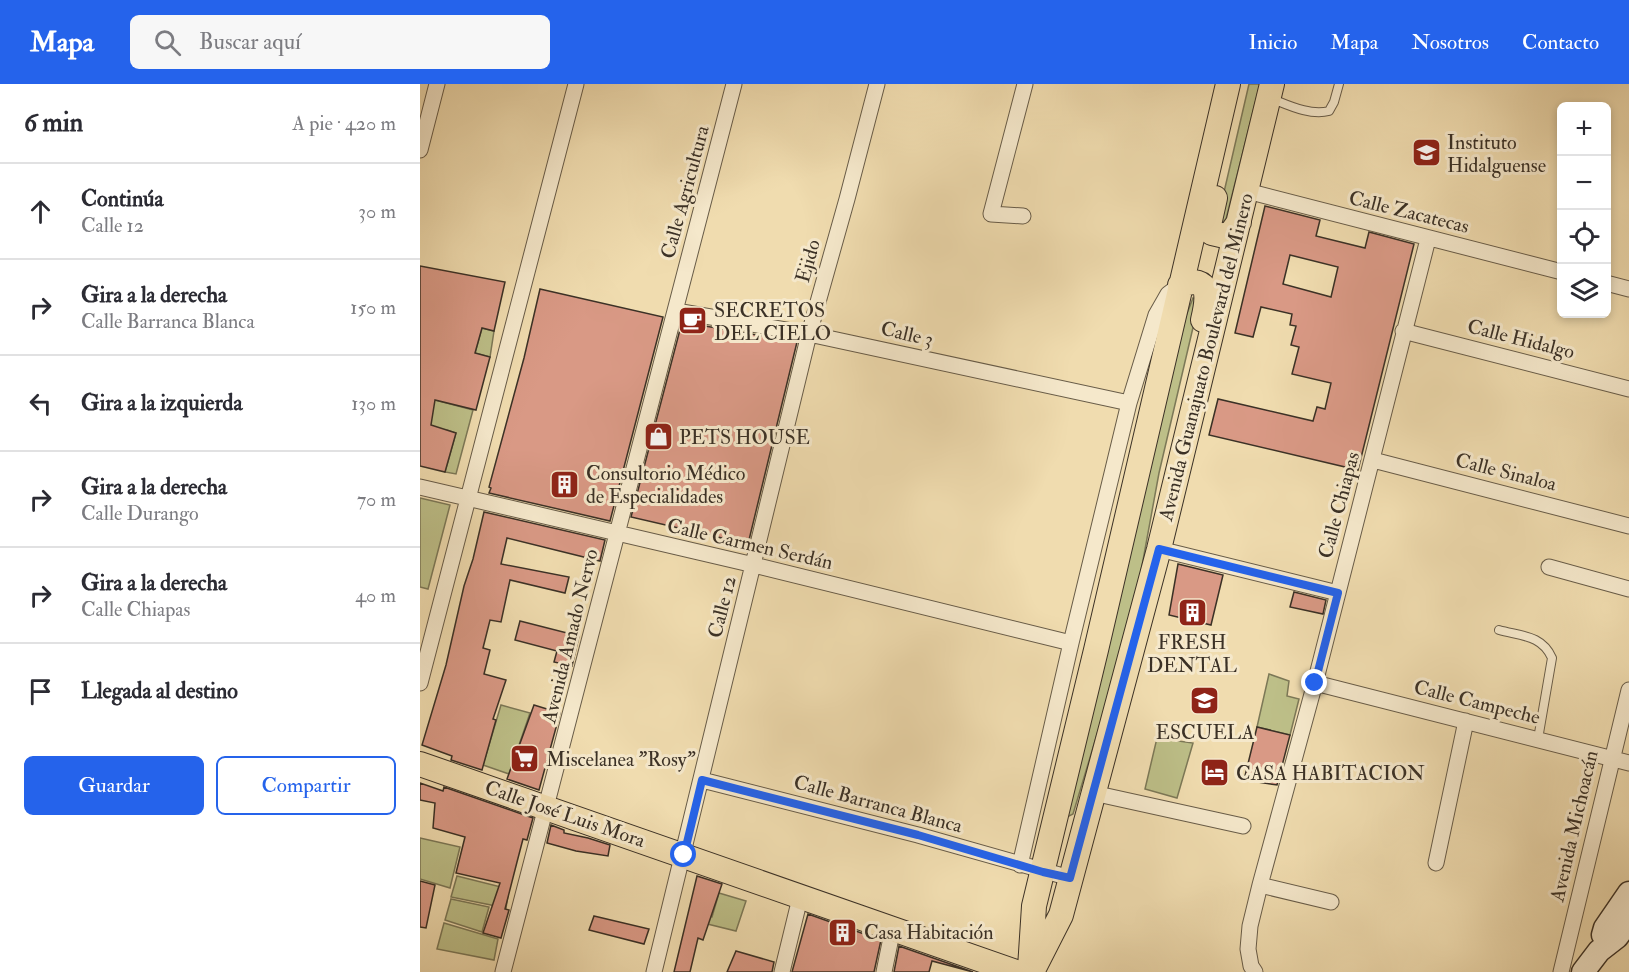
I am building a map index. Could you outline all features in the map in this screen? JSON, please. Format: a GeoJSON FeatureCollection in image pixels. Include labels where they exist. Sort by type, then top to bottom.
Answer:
{"type":"FeatureCollection","features":[{"type":"Feature","properties":{"kind":"main road","name":"Avenida Guanajuato Boulevard del Minero"},"geometry":{"type":"LineString","coordinates":[[1031,972],[1034,906],[1032,868],[1096,650],[1228,84]]}},
{"type":"Feature","properties":{"kind":"main road"},"geometry":{"type":"LineString","coordinates":[[1239,222],[1232,232],[1225,236],[1212,232],[1209,225],[1240,84]]}},
{"type":"Feature","properties":{"kind":"main road","name":"Avenida Guanajuato Boulevard del Minero"},"geometry":{"type":"LineString","coordinates":[[1031,972],[1061,915],[1159,549],[1271,91]]}},
{"type":"Feature","properties":{"kind":"main road"},"geometry":{"type":"LineString","coordinates":[[1166,519],[1172,451],[1208,300],[1207,292],[1200,284],[1190,281],[1180,285]]}},
{"type":"Feature","properties":{"kind":"main road","name":"Calle José Luis Mora"},"geometry":{"type":"LineString","coordinates":[[420,764],[1016,972]]}},
{"type":"Feature","properties":{"kind":"street"},"geometry":{"type":"LineString","coordinates":[[420,150],[437,84]]}},
{"type":"Feature","properties":{"kind":"street"},"geometry":{"type":"LineString","coordinates":[[420,683],[576,84]]}},
{"type":"Feature","properties":{"kind":"street","name":"Calle Agricultura"},"geometry":{"type":"LineString","coordinates":[[676,311],[734,84]]}},
{"type":"Feature","properties":{"kind":"street","name":"Ejido"},"geometry":{"type":"LineString","coordinates":[[809,334],[877,84]]}},
{"type":"Feature","properties":{"kind":"street"},"geometry":{"type":"LineString","coordinates":[[1023,216],[991,214],[1025,84]]}},
{"type":"Feature","properties":{"kind":"street","name":"Calle Zacatecas"},"geometry":{"type":"LineString","coordinates":[[1247,191],[1557,271]]}},
{"type":"Feature","properties":{"kind":"street","name":"Calle Chiapas"},"geometry":{"type":"LineString","coordinates":[[1255,972],[1251,966],[1248,949],[1260,885],[1373,460],[1403,331],[1428,239]]}},
{"type":"Feature","properties":{"kind":"street"},"geometry":{"type":"LineString","coordinates":[[1611,284],[1629,289]]}},
{"type":"Feature","properties":{"kind":"street"},"geometry":{"type":"LineString","coordinates":[[1032,868],[1071,644],[1129,403],[1156,315],[1168,294],[1180,285]]}},
{"type":"Feature","properties":{"kind":"street","name":"Calle 3"},"geometry":{"type":"LineString","coordinates":[[676,311],[809,334],[1129,403]]}},
{"type":"Feature","properties":{"kind":"street","name":"Avenida Amado Nervo"},"geometry":{"type":"LineString","coordinates":[[503,972],[676,311]]}},
{"type":"Feature","properties":{"kind":"street","name":"Calle Hidalgo"},"geometry":{"type":"LineString","coordinates":[[1403,331],[1629,388]]}},
{"type":"Feature","properties":{"kind":"street","name":"Calle 12"},"geometry":{"type":"LineString","coordinates":[[654,972],[809,334]]}},
{"type":"Feature","properties":{"kind":"street","name":"Calle Sinaloa"},"geometry":{"type":"LineString","coordinates":[[1373,460],[1629,526]]}},
{"type":"Feature","properties":{"kind":"street","name":"Calle Carmen Serdán"},"geometry":{"type":"LineString","coordinates":[[420,487],[617,535],[754,565],[1071,644]]}},
{"type":"Feature","properties":{"kind":"street"},"geometry":{"type":"LineString","coordinates":[[1159,549],[1338,593]]}},
{"type":"Feature","properties":{"kind":"street"},"geometry":{"type":"LineString","coordinates":[[1549,567],[1629,589]]}},
{"type":"Feature","properties":{"kind":"street","name":"Calle Campeche"},"geometry":{"type":"LineString","coordinates":[[1315,683],[1629,763]]}},
{"type":"Feature","properties":{"kind":"street","name":"Avenida Michoacán"},"geometry":{"type":"LineString","coordinates":[[1561,972],[1629,690]]}},
{"type":"Feature","properties":{"kind":"street"},"geometry":{"type":"LineString","coordinates":[[1436,863],[1466,721]]}},
{"type":"Feature","properties":{"kind":"street","name":"Calle Barranca Blanca"},"geometry":{"type":"LineString","coordinates":[[702,780],[918,835],[1070,878]]}},
{"type":"Feature","properties":{"kind":"street"},"geometry":{"type":"LineString","coordinates":[[1093,793],[1243,826]]}},
{"type":"Feature","properties":{"kind":"street"},"geometry":{"type":"LineString","coordinates":[[1260,885],[1331,902]]}},
{"type":"Feature","properties":{"kind":"street"},"geometry":{"type":"LineString","coordinates":[[782,972],[800,898]]}},
{"type":"Feature","properties":{"kind":"street"},"geometry":{"type":"LineString","coordinates":[[1583,972],[1623,920]]}},
{"type":"Feature","properties":{"kind":"street"},"geometry":{"type":"LineString","coordinates":[[884,972],[893,928]]}},
{"type":"Feature","properties":{"kind":"lane"},"geometry":{"type":"LineString","coordinates":[[1271,91],[1293,107],[1320,113],[1329,111],[1339,84]]}},
{"type":"Feature","properties":{"kind":"lane"},"geometry":{"type":"LineString","coordinates":[[1499,630],[1537,640],[1547,646],[1552,658],[1538,739]]}},
{"type":"Feature","properties":{"kind":"green space"},"geometry":{"type":"Polygon","coordinates":[[[1249,84],[1260,84],[1226,219],[1219,222],[1218,218],[1249,84]]]}},
{"type":"Feature","properties":{"kind":"green space"},"geometry":{"type":"Polygon","coordinates":[[[1193,298],[1198,300],[1195,319],[1159,473],[1137,593],[1073,814],[1069,816],[1067,813],[1186,316],[1193,298]]]}},
{"type":"Feature","properties":{"kind":"green space"},"geometry":{"type":"Polygon","coordinates":[[[482,328],[494,331],[490,357],[475,353],[482,328]]]}},
{"type":"Feature","properties":{"kind":"green space"},"geometry":{"type":"Polygon","coordinates":[[[420,396],[473,410],[456,474],[445,472],[456,433],[447,430],[429,436],[420,396]]]}},
{"type":"Feature","properties":{"kind":"green space"},"geometry":{"type":"Polygon","coordinates":[[[420,498],[450,505],[428,589],[420,587],[420,498]]]}},
{"type":"Feature","properties":{"kind":"green space"},"geometry":{"type":"Polygon","coordinates":[[[1269,674],[1289,681],[1287,696],[1299,699],[1290,735],[1257,727],[1269,674]]]}},
{"type":"Feature","properties":{"kind":"green space"},"geometry":{"type":"Polygon","coordinates":[[[501,705],[530,713],[509,774],[483,765],[501,705]]]}},
{"type":"Feature","properties":{"kind":"green space"},"geometry":{"type":"Polygon","coordinates":[[[1157,738],[1193,743],[1177,798],[1145,789],[1157,738]]]}},
{"type":"Feature","properties":{"kind":"green space"},"geometry":{"type":"Polygon","coordinates":[[[420,838],[460,847],[450,888],[420,879],[420,838]]]}},
{"type":"Feature","properties":{"kind":"green space"},"geometry":{"type":"Polygon","coordinates":[[[457,876],[509,889],[506,908],[451,897],[457,876]]]}},
{"type":"Feature","properties":{"kind":"green space"},"geometry":{"type":"Polygon","coordinates":[[[719,893],[746,901],[736,931],[687,919],[690,913],[712,917],[719,893]]]}},
{"type":"Feature","properties":{"kind":"green space"},"geometry":{"type":"Polygon","coordinates":[[[451,899],[489,907],[482,932],[445,920],[451,899]]]}},
{"type":"Feature","properties":{"kind":"green space"},"geometry":{"type":"Polygon","coordinates":[[[444,923],[498,939],[494,960],[437,949],[444,923]]]}},
{"type":"Feature","properties":{"kind":"building"},"geometry":{"type":"Polygon","coordinates":[[[1265,206],[1320,220],[1316,236],[1365,248],[1369,232],[1414,244],[1358,470],[1209,435],[1218,399],[1313,421],[1317,407],[1325,409],[1331,383],[1292,374],[1299,347],[1291,345],[1296,326],[1290,325],[1292,314],[1261,307],[1253,337],[1235,333],[1265,206]],[[1290,255],[1283,284],[1331,297],[1338,267],[1290,255]]]}},
{"type":"Feature","properties":{"kind":"building"},"geometry":{"type":"Polygon","coordinates":[[[420,266],[505,282],[494,331],[482,328],[475,353],[490,357],[476,410],[435,400],[431,425],[456,433],[445,472],[420,466],[420,266]]]}},
{"type":"Feature","properties":{"kind":"building"},"geometry":{"type":"Polygon","coordinates":[[[540,289],[663,317],[610,521],[489,493],[540,289]]]}},
{"type":"Feature","properties":{"kind":"building"},"geometry":{"type":"Polygon","coordinates":[[[682,322],[797,342],[748,544],[631,517],[682,322]]]}},
{"type":"Feature","properties":{"kind":"building"},"geometry":{"type":"Polygon","coordinates":[[[484,512],[605,540],[600,561],[507,538],[501,564],[569,577],[565,593],[510,580],[501,622],[490,620],[483,648],[490,650],[484,674],[506,680],[493,719],[496,720],[482,770],[451,760],[452,756],[422,745],[446,665],[484,512]]]}},
{"type":"Feature","properties":{"kind":"building"},"geometry":{"type":"Polygon","coordinates":[[[1178,564],[1223,575],[1211,625],[1169,615],[1178,564]]]}},
{"type":"Feature","properties":{"kind":"building"},"geometry":{"type":"Polygon","coordinates":[[[1294,592],[1326,600],[1323,614],[1290,607],[1294,592]]]}},
{"type":"Feature","properties":{"kind":"building"},"geometry":{"type":"Polygon","coordinates":[[[520,621],[579,636],[572,666],[554,662],[557,651],[515,640],[520,621]]]}},
{"type":"Feature","properties":{"kind":"building"},"geometry":{"type":"Polygon","coordinates":[[[534,705],[560,713],[539,790],[507,779],[534,705]]]}},
{"type":"Feature","properties":{"kind":"building"},"geometry":{"type":"Polygon","coordinates":[[[1257,727],[1290,735],[1277,785],[1244,780],[1257,727]]]}},
{"type":"Feature","properties":{"kind":"building"},"geometry":{"type":"Polygon","coordinates":[[[420,783],[443,791],[444,787],[533,818],[527,840],[523,839],[505,909],[509,910],[501,938],[483,933],[500,883],[456,873],[465,837],[433,828],[435,803],[420,800],[420,783]]]}},
{"type":"Feature","properties":{"kind":"building"},"geometry":{"type":"Polygon","coordinates":[[[551,825],[564,830],[564,833],[610,845],[608,856],[547,843],[551,825]]]}},
{"type":"Feature","properties":{"kind":"building"},"geometry":{"type":"Polygon","coordinates":[[[697,876],[722,884],[703,940],[698,938],[690,972],[674,972],[697,876]]]}},
{"type":"Feature","properties":{"kind":"building"},"geometry":{"type":"Polygon","coordinates":[[[420,881],[435,885],[426,928],[420,927],[420,881]]]}},
{"type":"Feature","properties":{"kind":"building"},"geometry":{"type":"Polygon","coordinates":[[[808,914],[881,940],[874,972],[792,972],[808,914]]]}},
{"type":"Feature","properties":{"kind":"building"},"geometry":{"type":"Polygon","coordinates":[[[594,916],[649,929],[644,944],[589,930],[594,916]]]}},
{"type":"Feature","properties":{"kind":"building"},"geometry":{"type":"Polygon","coordinates":[[[899,946],[973,972],[932,961],[929,972],[894,972],[899,946]]]}},
{"type":"Feature","properties":{"kind":"building"},"geometry":{"type":"Polygon","coordinates":[[[736,951],[774,962],[772,972],[727,972],[736,951]]]}},
{"type":"Feature","properties":{"kind":"place","name":"Instituto Hidalguense"},"geometry":{"type":"Point","coordinates":[1426,153]}},
{"type":"Feature","properties":{"kind":"place","name":"SECRETOS DEL CIELO"},"geometry":{"type":"Point","coordinates":[693,321]}},
{"type":"Feature","properties":{"kind":"place","name":"PETS HOUSE"},"geometry":{"type":"Point","coordinates":[658,437]}},
{"type":"Feature","properties":{"kind":"place","name":"Consultorio Médico de Especialidades"},"geometry":{"type":"Point","coordinates":[565,485]}},
{"type":"Feature","properties":{"kind":"place","name":"FRESH DENTAL"},"geometry":{"type":"Point","coordinates":[1192,612]}},
{"type":"Feature","properties":{"kind":"place","name":"ESCUELA"},"geometry":{"type":"Point","coordinates":[1205,701]}},
{"type":"Feature","properties":{"kind":"place","name":"Miscelanea \"Rosy\""},"geometry":{"type":"Point","coordinates":[525,759]}},
{"type":"Feature","properties":{"kind":"place","name":"CASA HABITACION"},"geometry":{"type":"Point","coordinates":[1215,773]}},
{"type":"Feature","properties":{"kind":"place","name":"Casa Habitación"},"geometry":{"type":"Point","coordinates":[843,932]}},
{"type":"Feature","properties":{"kind":"route"},"geometry":{"type":"LineString","coordinates":[[684,855],[702,780],[918,835],[1070,878],[1159,549],[1338,593],[1315,683]]}}]}
